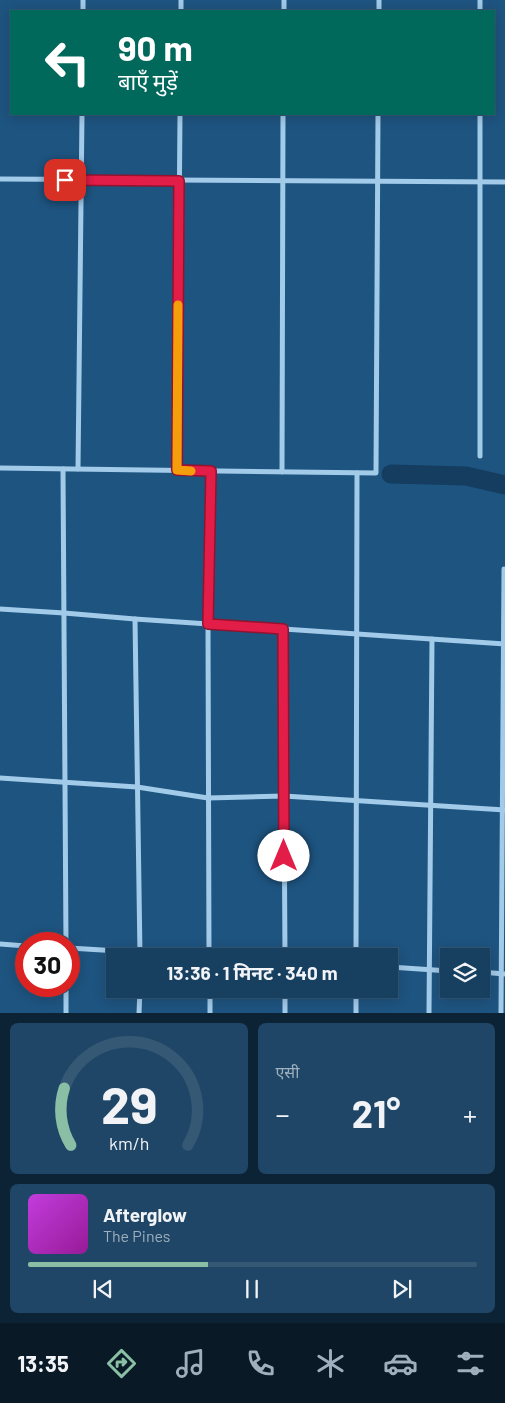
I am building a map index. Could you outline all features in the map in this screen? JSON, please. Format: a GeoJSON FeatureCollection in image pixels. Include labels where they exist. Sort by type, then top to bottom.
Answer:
{"type":"FeatureCollection","features":[{"type":"Feature","properties":{"kind":"street"},"geometry":{"type":"LineString","coordinates":[[78,469],[82,115]]}},
{"type":"Feature","properties":{"kind":"street"},"geometry":{"type":"LineString","coordinates":[[177,470],[180,115]]}},
{"type":"Feature","properties":{"kind":"street"},"geometry":{"type":"LineString","coordinates":[[282,472],[284,115]]}},
{"type":"Feature","properties":{"kind":"street"},"geometry":{"type":"LineString","coordinates":[[0,468],[376,473],[378,115]]}},
{"type":"Feature","properties":{"kind":"street"},"geometry":{"type":"LineString","coordinates":[[480,115],[480,456]]}},
{"type":"Feature","properties":{"kind":"street"},"geometry":{"type":"LineString","coordinates":[[0,179],[505,182]]}},
{"type":"Feature","properties":{"kind":"street"},"geometry":{"type":"LineString","coordinates":[[63,469],[66,932]]}},
{"type":"Feature","properties":{"kind":"street"},"geometry":{"type":"LineString","coordinates":[[210,948],[208,624],[211,471]]}},
{"type":"Feature","properties":{"kind":"street"},"geometry":{"type":"LineString","coordinates":[[356,948],[357,473]]}},
{"type":"Feature","properties":{"kind":"street"},"geometry":{"type":"LineString","coordinates":[[501,1013],[503,974],[504,569]]}},
{"type":"Feature","properties":{"kind":"street"},"geometry":{"type":"LineString","coordinates":[[0,609],[504,644]]}},
{"type":"Feature","properties":{"kind":"street"},"geometry":{"type":"LineString","coordinates":[[135,619],[140,948]]}},
{"type":"Feature","properties":{"kind":"street"},"geometry":{"type":"LineString","coordinates":[[283,629],[285,948]]}},
{"type":"Feature","properties":{"kind":"street"},"geometry":{"type":"LineString","coordinates":[[429,1013],[432,639]]}},
{"type":"Feature","properties":{"kind":"street"},"geometry":{"type":"LineString","coordinates":[[0,778],[137,787],[208,798],[284,796],[503,810]]}},
{"type":"Feature","properties":{"kind":"street"},"geometry":{"type":"LineString","coordinates":[[0,944],[15,945]]}},
{"type":"Feature","properties":{"kind":"street"},"geometry":{"type":"LineString","coordinates":[[80,949],[106,951]]}},
{"type":"Feature","properties":{"kind":"street"},"geometry":{"type":"LineString","coordinates":[[398,967],[440,970]]}},
{"type":"Feature","properties":{"kind":"street"},"geometry":{"type":"LineString","coordinates":[[490,973],[503,974]]}},
{"type":"Feature","properties":{"kind":"street"},"geometry":{"type":"LineString","coordinates":[[66,997],[66,1013]]}},
{"type":"Feature","properties":{"kind":"street"},"geometry":{"type":"LineString","coordinates":[[140,998],[140,1013]]}},
{"type":"Feature","properties":{"kind":"street"},"geometry":{"type":"LineString","coordinates":[[210,998],[210,1013]]}},
{"type":"Feature","properties":{"kind":"street"},"geometry":{"type":"LineString","coordinates":[[285,998],[285,1013]]}},
{"type":"Feature","properties":{"kind":"street"},"geometry":{"type":"LineString","coordinates":[[356,998],[356,1013]]}},
{"type":"Feature","properties":{"kind":"waterway"},"geometry":{"type":"LineString","coordinates":[[391,474],[466,476],[505,485]]}},
{"type":"Feature","properties":{"kind":"slow traffic"},"geometry":{"type":"LineString","coordinates":[[178,305],[177,470],[191,471]]}},
{"type":"Feature","properties":{"kind":"route"},"geometry":{"type":"LineString","coordinates":[[65,180],[179,181],[177,470],[211,471],[208,624],[283,629],[284,856]]}}]}
